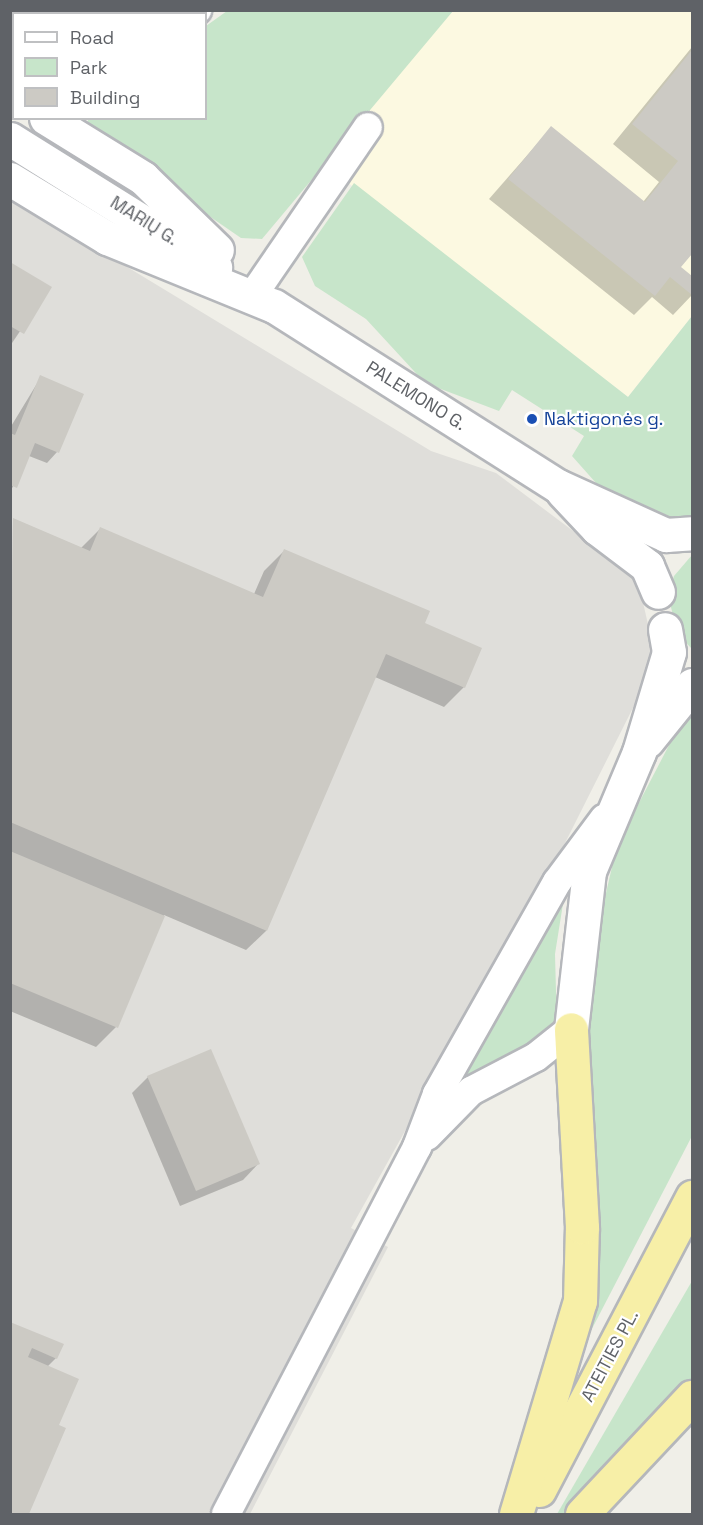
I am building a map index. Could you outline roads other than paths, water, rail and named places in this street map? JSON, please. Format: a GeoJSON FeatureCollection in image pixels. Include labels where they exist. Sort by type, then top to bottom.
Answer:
{"type":"FeatureCollection","features":[{"type":"Feature","properties":{"kind":"highway"},"geometry":{"type":"LineString","coordinates":[[516,1515],[579,1301],[582,1227],[571,1029]]}},
{"type":"Feature","properties":{"kind":"highway","name":"ATEITIES PL."},"geometry":{"type":"LineString","coordinates":[[526,1515],[693,1197]]}},
{"type":"Feature","properties":{"kind":"highway"},"geometry":{"type":"LineString","coordinates":[[582,1515],[693,1397]]}},
{"type":"Feature","properties":{"kind":"street","name":"PALEMONO G."},"geometry":{"type":"LineString","coordinates":[[52,120],[143,178],[266,297],[558,486],[666,535],[693,535]]}},
{"type":"Feature","properties":{"kind":"street"},"geometry":{"type":"LineString","coordinates":[[266,297],[368,127]]}},
{"type":"Feature","properties":{"kind":"street","name":"MARIŲ G."},"geometry":{"type":"LineString","coordinates":[[10,139],[266,297]]}},
{"type":"Feature","properties":{"kind":"street","name":"PALEMONO G."},"geometry":{"type":"LineString","coordinates":[[10,179],[107,238],[266,297]]}},
{"type":"Feature","properties":{"kind":"street","name":"PALEMONO G."},"geometry":{"type":"LineString","coordinates":[[558,486],[597,528],[647,566],[658,592],[669,652],[639,752]]}},
{"type":"Feature","properties":{"kind":"street"},"geometry":{"type":"LineString","coordinates":[[658,592],[671,557],[693,535]]}},
{"type":"Feature","properties":{"kind":"street"},"geometry":{"type":"LineString","coordinates":[[665,629],[693,659]]}},
{"type":"Feature","properties":{"kind":"street"},"geometry":{"type":"LineString","coordinates":[[417,1147],[471,1091],[536,1057],[571,1029],[582,902],[610,810],[639,752],[693,686]]}},
{"type":"Feature","properties":{"kind":"street"},"geometry":{"type":"LineString","coordinates":[[226,1515],[417,1147],[437,1094],[556,882],[610,810]]}},
{"type":"Feature","properties":{"kind":"place","name":"Naktigonės g."},"geometry":{"type":"Point","coordinates":[532,419]}}]}
